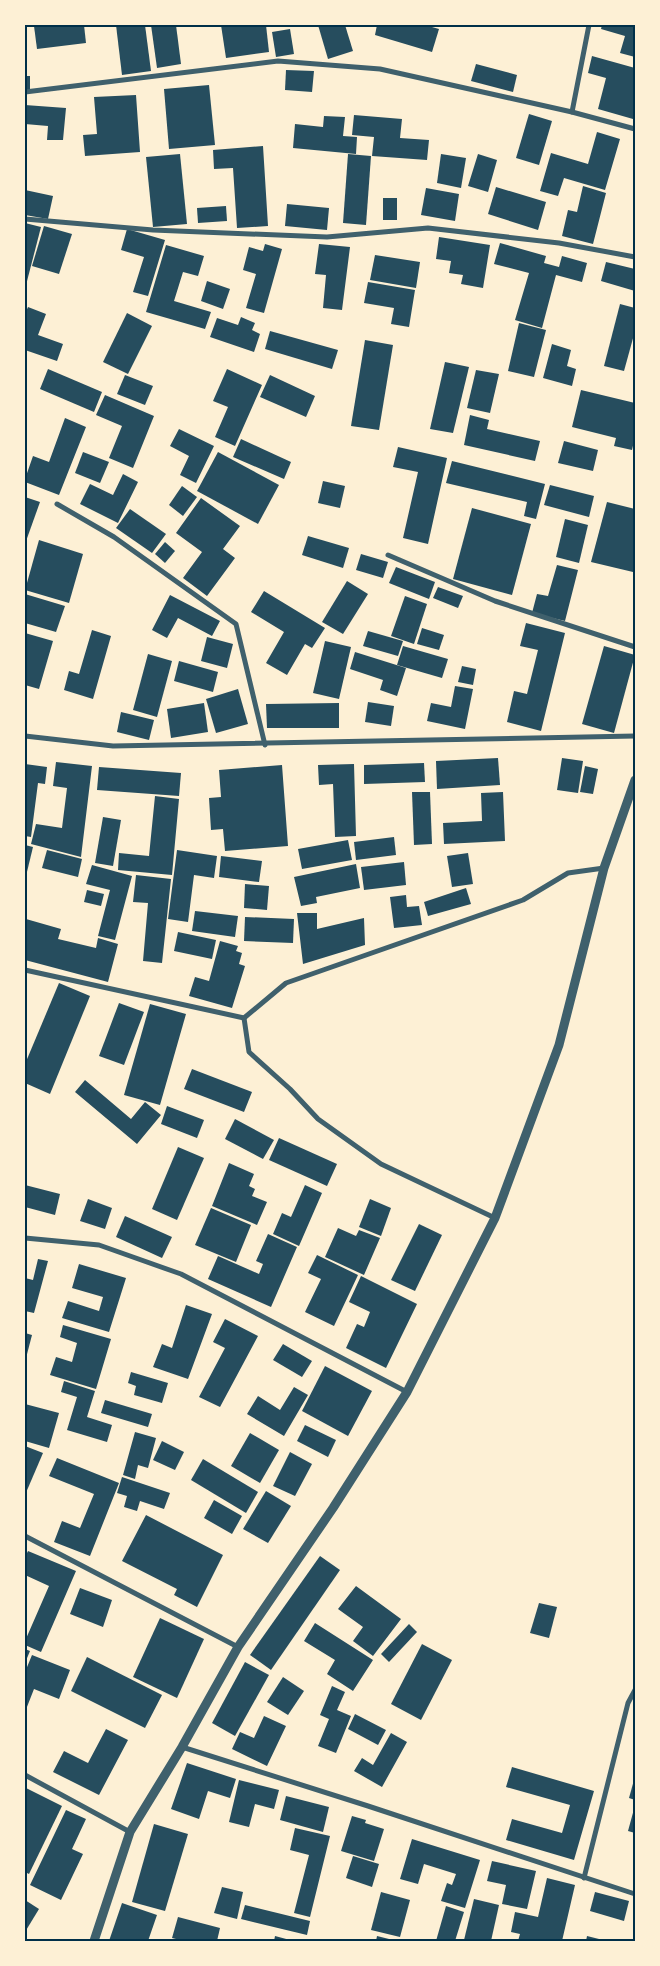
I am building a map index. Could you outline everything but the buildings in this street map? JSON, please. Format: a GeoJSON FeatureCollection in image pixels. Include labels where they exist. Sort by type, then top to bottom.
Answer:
{"type":"FeatureCollection","features":[{"type":"Feature","properties":{"kind":"street"},"geometry":{"type":"LineString","coordinates":[[572,112],[590,25]]}},
{"type":"Feature","properties":{"kind":"street"},"geometry":{"type":"LineString","coordinates":[[25,92],[278,61],[380,69],[572,112],[635,129]]}},
{"type":"Feature","properties":{"kind":"street"},"geometry":{"type":"LineString","coordinates":[[25,219],[153,230],[327,238],[428,228],[559,243],[635,257]]}},
{"type":"Feature","properties":{"kind":"street"},"geometry":{"type":"LineString","coordinates":[[57,504],[114,537],[236,624],[265,745]]}},
{"type":"Feature","properties":{"kind":"street"},"geometry":{"type":"LineString","coordinates":[[388,555],[495,601],[635,647]]}},
{"type":"Feature","properties":{"kind":"street"},"geometry":{"type":"LineString","coordinates":[[25,736],[113,746],[265,745],[635,736]]}},
{"type":"Feature","properties":{"kind":"street"},"geometry":{"type":"LineString","coordinates":[[94,1941],[130,1832],[182,1747],[238,1647],[333,1508],[407,1392],[495,1218],[559,1045],[604,868],[635,780]]}},
{"type":"Feature","properties":{"kind":"street"},"geometry":{"type":"LineString","coordinates":[[244,1018],[286,983],[522,900],[568,872],[604,868]]}},
{"type":"Feature","properties":{"kind":"street"},"geometry":{"type":"LineString","coordinates":[[25,970],[244,1018]]}},
{"type":"Feature","properties":{"kind":"street"},"geometry":{"type":"LineString","coordinates":[[244,1018],[249,1052],[290,1089],[318,1119],[381,1164],[495,1218]]}},
{"type":"Feature","properties":{"kind":"street"},"geometry":{"type":"LineString","coordinates":[[25,1238],[98,1245],[180,1274],[407,1392]]}},
{"type":"Feature","properties":{"kind":"street"},"geometry":{"type":"LineString","coordinates":[[25,1536],[238,1647]]}},
{"type":"Feature","properties":{"kind":"street"},"geometry":{"type":"LineString","coordinates":[[584,1878],[628,1703],[635,1690]]}},
{"type":"Feature","properties":{"kind":"street"},"geometry":{"type":"LineString","coordinates":[[628,1703],[635,1705]]}},
{"type":"Feature","properties":{"kind":"street"},"geometry":{"type":"LineString","coordinates":[[182,1747],[635,1894]]}},
{"type":"Feature","properties":{"kind":"street"},"geometry":{"type":"LineString","coordinates":[[25,1775],[130,1832]]}}]}
